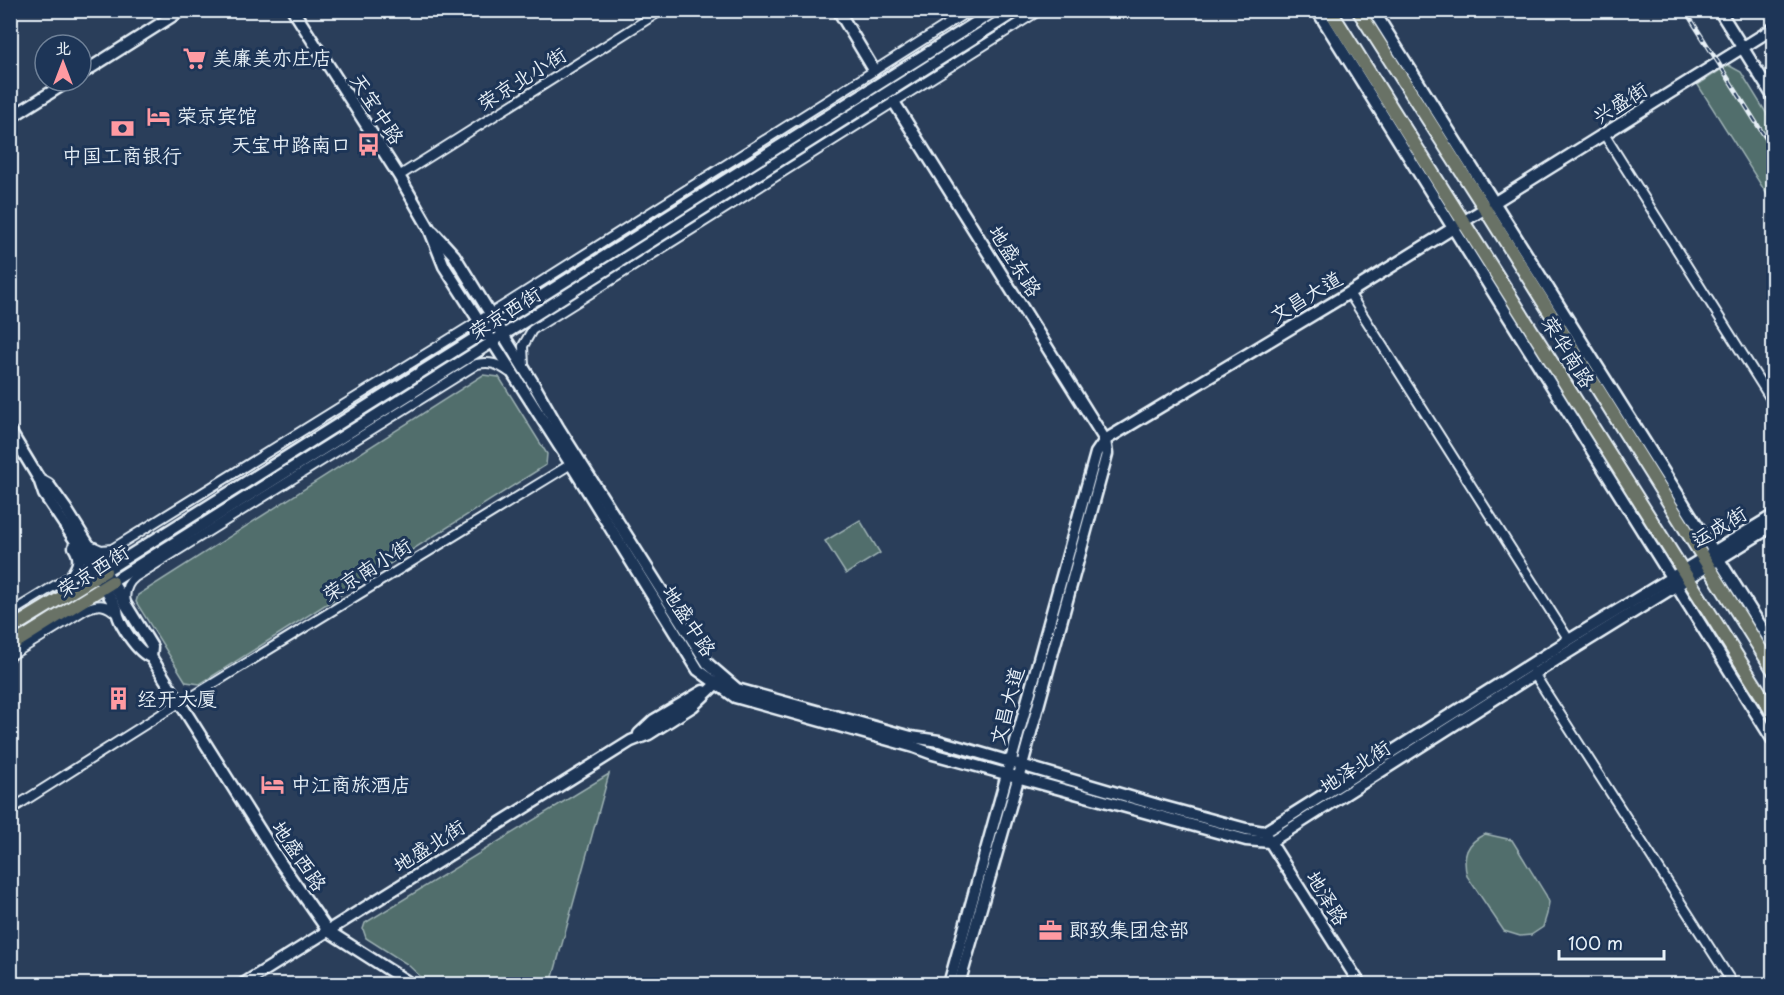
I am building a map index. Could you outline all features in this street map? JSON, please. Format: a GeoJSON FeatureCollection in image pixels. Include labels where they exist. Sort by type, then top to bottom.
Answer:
{"type":"FeatureCollection","features":[{"type":"Feature","properties":{"kind":"main road","name":"荣华南路"},"geometry":{"type":"LineString","coordinates":[[1330,10],[1396,116],[1457,224],[1617,464],[1773,715]]}},
{"type":"Feature","properties":{"kind":"main road","name":"荣华南路"},"geometry":{"type":"LineString","coordinates":[[1358,10],[1489,204],[1554,323],[1773,671]]}},
{"type":"Feature","properties":{"kind":"main road","name":"荣京西街"},"geometry":{"type":"LineString","coordinates":[[10,629],[101,573]]}},
{"type":"Feature","properties":{"kind":"main road","name":"荣京西街"},"geometry":{"type":"LineString","coordinates":[[10,646],[108,585]]}},
{"type":"Feature","properties":{"kind":"street"},"geometry":{"type":"LineString","coordinates":[[93,66],[182,10]]}},
{"type":"Feature","properties":{"kind":"street","name":"天宝中路"},"geometry":{"type":"LineString","coordinates":[[293,10],[399,176],[429,228],[444,266],[494,343]]}},
{"type":"Feature","properties":{"kind":"street","name":"荣京北小街"},"geometry":{"type":"LineString","coordinates":[[399,176],[662,10]]}},
{"type":"Feature","properties":{"kind":"street"},"geometry":{"type":"LineString","coordinates":[[838,10],[874,70]]}},
{"type":"Feature","properties":{"kind":"street"},"geometry":{"type":"LineString","coordinates":[[88,544],[101,550],[112,549],[479,321],[970,10]]}},
{"type":"Feature","properties":{"kind":"street","name":"荣京西街"},"geometry":{"type":"LineString","coordinates":[[101,573],[996,10]]}},
{"type":"Feature","properties":{"kind":"street","name":"荣京西街"},"geometry":{"type":"LineString","coordinates":[[108,585],[1018,10]]}},
{"type":"Feature","properties":{"kind":"street"},"geometry":{"type":"LineString","coordinates":[[524,368],[523,346],[532,330],[1040,10]]}},
{"type":"Feature","properties":{"kind":"street"},"geometry":{"type":"LineString","coordinates":[[1317,10],[1402,146],[1457,224],[1773,742]]}},
{"type":"Feature","properties":{"kind":"street"},"geometry":{"type":"LineString","coordinates":[[1373,10],[1489,204],[1548,289],[1772,644],[1773,671]]}},
{"type":"Feature","properties":{"kind":"street"},"geometry":{"type":"LineString","coordinates":[[1719,10],[1773,98]]}},
{"type":"Feature","properties":{"kind":"street","name":"兴盛街"},"geometry":{"type":"LineString","coordinates":[[1457,224],[1773,27]]}},
{"type":"Feature","properties":{"kind":"street"},"geometry":{"type":"LineString","coordinates":[[10,118],[50,93]]}},
{"type":"Feature","properties":{"kind":"street","name":"地盛东路"},"geometry":{"type":"LineString","coordinates":[[894,102],[1106,440]]}},
{"type":"Feature","properties":{"kind":"street"},"geometry":{"type":"LineString","coordinates":[[1396,116],[1402,146]]}},
{"type":"Feature","properties":{"kind":"street"},"geometry":{"type":"LineString","coordinates":[[1604,134],[1773,404]]}},
{"type":"Feature","properties":{"kind":"street","name":"文昌大道"},"geometry":{"type":"LineString","coordinates":[[959,984],[1013,775],[1011,762],[1096,453],[1106,440],[1349,293],[1457,224]]}},
{"type":"Feature","properties":{"kind":"street","name":"天宝中路"},"geometry":{"type":"LineString","coordinates":[[429,228],[454,255],[504,336]]}},
{"type":"Feature","properties":{"kind":"street"},"geometry":{"type":"LineString","coordinates":[[1548,289],[1554,323]]}},
{"type":"Feature","properties":{"kind":"street"},"geometry":{"type":"LineString","coordinates":[[1349,293],[1569,640]]}},
{"type":"Feature","properties":{"kind":"street","name":"地盛中路"},"geometry":{"type":"LineString","coordinates":[[504,336],[564,437],[708,664],[735,697],[1013,775]]}},
{"type":"Feature","properties":{"kind":"street","name":"地盛中路"},"geometry":{"type":"LineString","coordinates":[[494,343],[698,670],[737,689],[911,737],[939,741],[1022,765]]}},
{"type":"Feature","properties":{"kind":"street"},"geometry":{"type":"LineString","coordinates":[[126,605],[124,595],[129,582],[135,577],[477,364],[490,362],[512,374]]}},
{"type":"Feature","properties":{"kind":"street"},"geometry":{"type":"LineString","coordinates":[[10,431],[62,523],[101,573]]}},
{"type":"Feature","properties":{"kind":"street","name":"文昌大道"},"geometry":{"type":"LineString","coordinates":[[950,984],[1013,775],[1022,765],[1107,454],[1106,440]]}},
{"type":"Feature","properties":{"kind":"street","name":"荣京南小街"},"geometry":{"type":"LineString","coordinates":[[10,810],[571,464]]}},
{"type":"Feature","properties":{"kind":"street"},"geometry":{"type":"LineString","coordinates":[[1617,464],[1623,499]]}},
{"type":"Feature","properties":{"kind":"street"},"geometry":{"type":"LineString","coordinates":[[39,479],[48,484],[88,544],[108,585]]}},
{"type":"Feature","properties":{"kind":"street","name":"运成街"},"geometry":{"type":"LineString","coordinates":[[1716,556],[1773,515]]}},
{"type":"Feature","properties":{"kind":"street"},"geometry":{"type":"LineString","coordinates":[[10,613],[72,574],[78,567],[78,553],[63,530],[62,523]]}},
{"type":"Feature","properties":{"kind":"street","name":"运成街"},"geometry":{"type":"LineString","coordinates":[[1674,581],[1773,525]]}},
{"type":"Feature","properties":{"kind":"street","name":"地泽北街"},"geometry":{"type":"LineString","coordinates":[[1270,842],[1532,670],[1569,640],[1674,581]]}},
{"type":"Feature","properties":{"kind":"street","name":"地泽北街"},"geometry":{"type":"LineString","coordinates":[[1264,832],[1674,581]]}},
{"type":"Feature","properties":{"kind":"street","name":"地盛西路"},"geometry":{"type":"LineString","coordinates":[[108,585],[126,605],[152,647],[151,657],[180,704],[280,862],[328,931],[411,984]]}},
{"type":"Feature","properties":{"kind":"street","name":"地盛西路"},"geometry":{"type":"LineString","coordinates":[[108,585],[117,614],[143,654],[151,657]]}},
{"type":"Feature","properties":{"kind":"street"},"geometry":{"type":"LineString","coordinates":[[10,656],[96,605],[108,606],[117,614]]}},
{"type":"Feature","properties":{"kind":"street"},"geometry":{"type":"LineString","coordinates":[[1532,670],[1733,984]]}},
{"type":"Feature","properties":{"kind":"street","name":"地盛北街"},"geometry":{"type":"LineString","coordinates":[[243,984],[634,739],[654,720],[720,680]]}},
{"type":"Feature","properties":{"kind":"street"},"geometry":{"type":"LineString","coordinates":[[1022,765],[1161,806],[1264,832]]}},
{"type":"Feature","properties":{"kind":"street"},"geometry":{"type":"LineString","coordinates":[[1013,775],[1246,840],[1270,842]]}},
{"type":"Feature","properties":{"kind":"street","name":"地泽路"},"geometry":{"type":"LineString","coordinates":[[1264,832],[1360,984]]}},
{"type":"Feature","properties":{"kind":"green space"},"geometry":{"type":"Polygon","coordinates":[[[1728,65],[1741,72],[1773,124],[1773,204],[1698,85],[1728,65]]]}},
{"type":"Feature","properties":{"kind":"green space"},"geometry":{"type":"Polygon","coordinates":[[[483,375],[499,377],[547,454],[546,465],[200,684],[186,682],[136,602],[138,595],[483,375]]]}},
{"type":"Feature","properties":{"kind":"green space"},"geometry":{"type":"Polygon","coordinates":[[[860,520],[880,553],[846,574],[825,541],[860,520]]]}},
{"type":"Feature","properties":{"kind":"green space"},"geometry":{"type":"Polygon","coordinates":[[[609,774],[551,984],[433,984],[366,938],[363,929],[365,923],[609,774]]]}},
{"type":"Feature","properties":{"kind":"green space"},"geometry":{"type":"Polygon","coordinates":[[[1485,834],[1512,840],[1546,895],[1549,902],[1543,927],[1531,935],[1520,936],[1504,931],[1467,876],[1465,856],[1467,851],[1473,842],[1485,834]]]}},
{"type":"Feature","properties":{"kind":"railway"},"geometry":{"type":"LineString","coordinates":[[1685,10],[1774,151]]}},
{"type":"Feature","properties":{"kind":"place","name":"美廉美亦庄店"},"geometry":{"type":"Point","coordinates":[194,58]}},
{"type":"Feature","properties":{"kind":"place","name":"荣京宾馆"},"geometry":{"type":"Point","coordinates":[159,116]}},
{"type":"Feature","properties":{"kind":"place","name":"中国工商银行"},"geometry":{"type":"Point","coordinates":[122,128]}},
{"type":"Feature","properties":{"kind":"place","name":"天宝中路南口"},"geometry":{"type":"Point","coordinates":[369,145]}},
{"type":"Feature","properties":{"kind":"place","name":"经开大厦"},"geometry":{"type":"Point","coordinates":[119,699]}},
{"type":"Feature","properties":{"kind":"place","name":"中江商旅酒店"},"geometry":{"type":"Point","coordinates":[273,785]}},
{"type":"Feature","properties":{"kind":"place","name":"郎致集团总部"},"geometry":{"type":"Point","coordinates":[1051,930]}}]}
